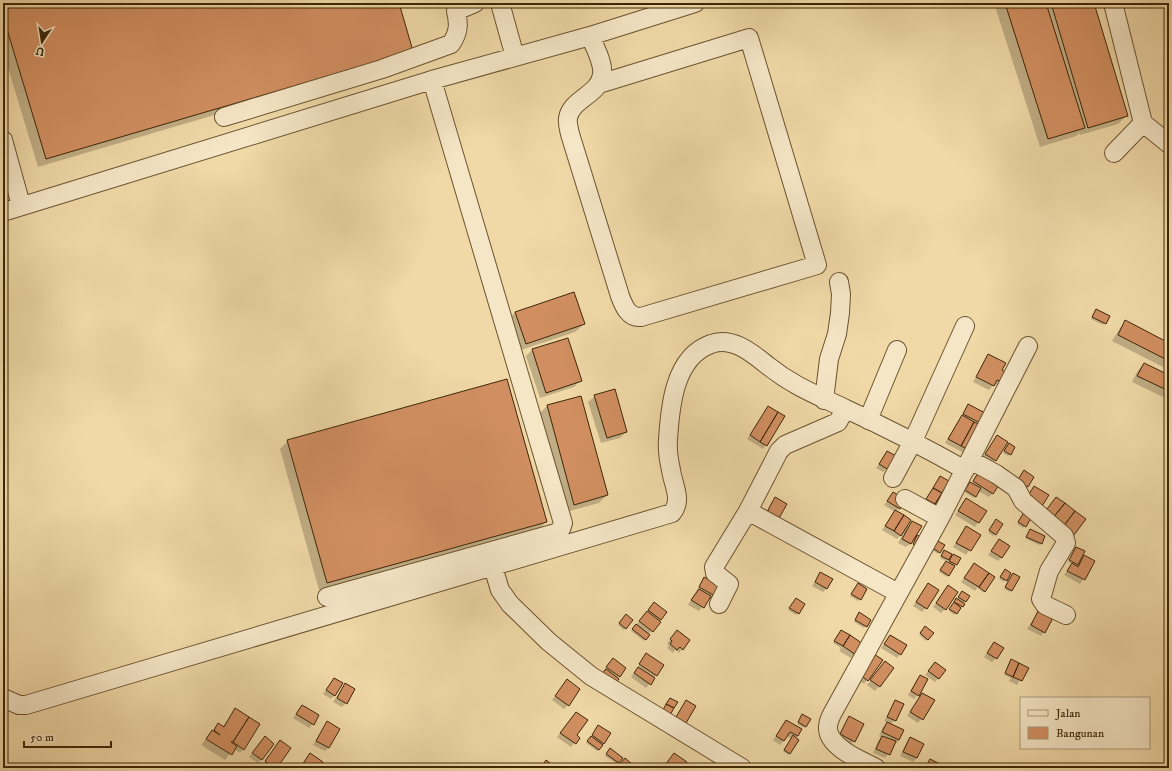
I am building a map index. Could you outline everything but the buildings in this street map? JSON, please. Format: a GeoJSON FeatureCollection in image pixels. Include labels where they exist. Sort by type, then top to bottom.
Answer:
{"type":"FeatureCollection","features":[{"type":"Feature","properties":{"kind":"street"},"geometry":{"type":"LineString","coordinates":[[224,117],[382,69],[451,44],[459,25],[455,7],[475,3]]}},
{"type":"Feature","properties":{"kind":"street"},"geometry":{"type":"LineString","coordinates":[[500,3],[515,57]]}},
{"type":"Feature","properties":{"kind":"street"},"geometry":{"type":"LineString","coordinates":[[3,212],[21,205],[432,80],[590,36],[658,8],[695,3]]}},
{"type":"Feature","properties":{"kind":"street"},"geometry":{"type":"LineString","coordinates":[[1113,3],[1143,124],[1169,144]]}},
{"type":"Feature","properties":{"kind":"street"},"geometry":{"type":"LineString","coordinates":[[590,36],[601,65],[602,75],[599,84],[572,108],[568,118],[570,134],[620,296],[628,314],[637,318],[642,317],[817,265],[749,38],[599,84]]}},
{"type":"Feature","properties":{"kind":"street"},"geometry":{"type":"LineString","coordinates":[[328,598],[556,533],[561,529],[563,523],[432,80]]}},
{"type":"Feature","properties":{"kind":"street"},"geometry":{"type":"LineString","coordinates":[[1114,153],[1143,124]]}},
{"type":"Feature","properties":{"kind":"street"},"geometry":{"type":"LineString","coordinates":[[3,140],[21,205]]}},
{"type":"Feature","properties":{"kind":"street"},"geometry":{"type":"LineString","coordinates":[[824,400],[829,359],[837,334],[840,313],[841,294],[839,282]]}},
{"type":"Feature","properties":{"kind":"street"},"geometry":{"type":"LineString","coordinates":[[893,478],[913,441],[965,326]]}},
{"type":"Feature","properties":{"kind":"street"},"geometry":{"type":"LineString","coordinates":[[3,698],[19,705],[26,705],[672,513],[678,499],[668,446],[674,395],[679,378],[688,360],[701,349],[712,343],[726,342],[743,348],[786,380],[824,400],[1016,488],[1023,501],[1064,536],[1066,543],[1049,571],[1041,599],[1045,605],[1066,615]]}},
{"type":"Feature","properties":{"kind":"street"},"geometry":{"type":"LineString","coordinates":[[876,768],[856,763],[832,739],[828,727],[832,714],[940,518],[1028,346]]}},
{"type":"Feature","properties":{"kind":"street"},"geometry":{"type":"LineString","coordinates":[[868,420],[897,350]]}},
{"type":"Feature","properties":{"kind":"street"},"geometry":{"type":"LineString","coordinates":[[719,604],[729,584],[715,573],[714,567],[748,511],[781,448],[838,422],[845,409]]}},
{"type":"Feature","properties":{"kind":"street"},"geometry":{"type":"LineString","coordinates":[[906,499],[940,518]]}},
{"type":"Feature","properties":{"kind":"street"},"geometry":{"type":"LineString","coordinates":[[748,511],[898,593]]}},
{"type":"Feature","properties":{"kind":"street"},"geometry":{"type":"LineString","coordinates":[[493,567],[500,590],[510,604],[548,642],[591,676],[742,768]]}}]}
